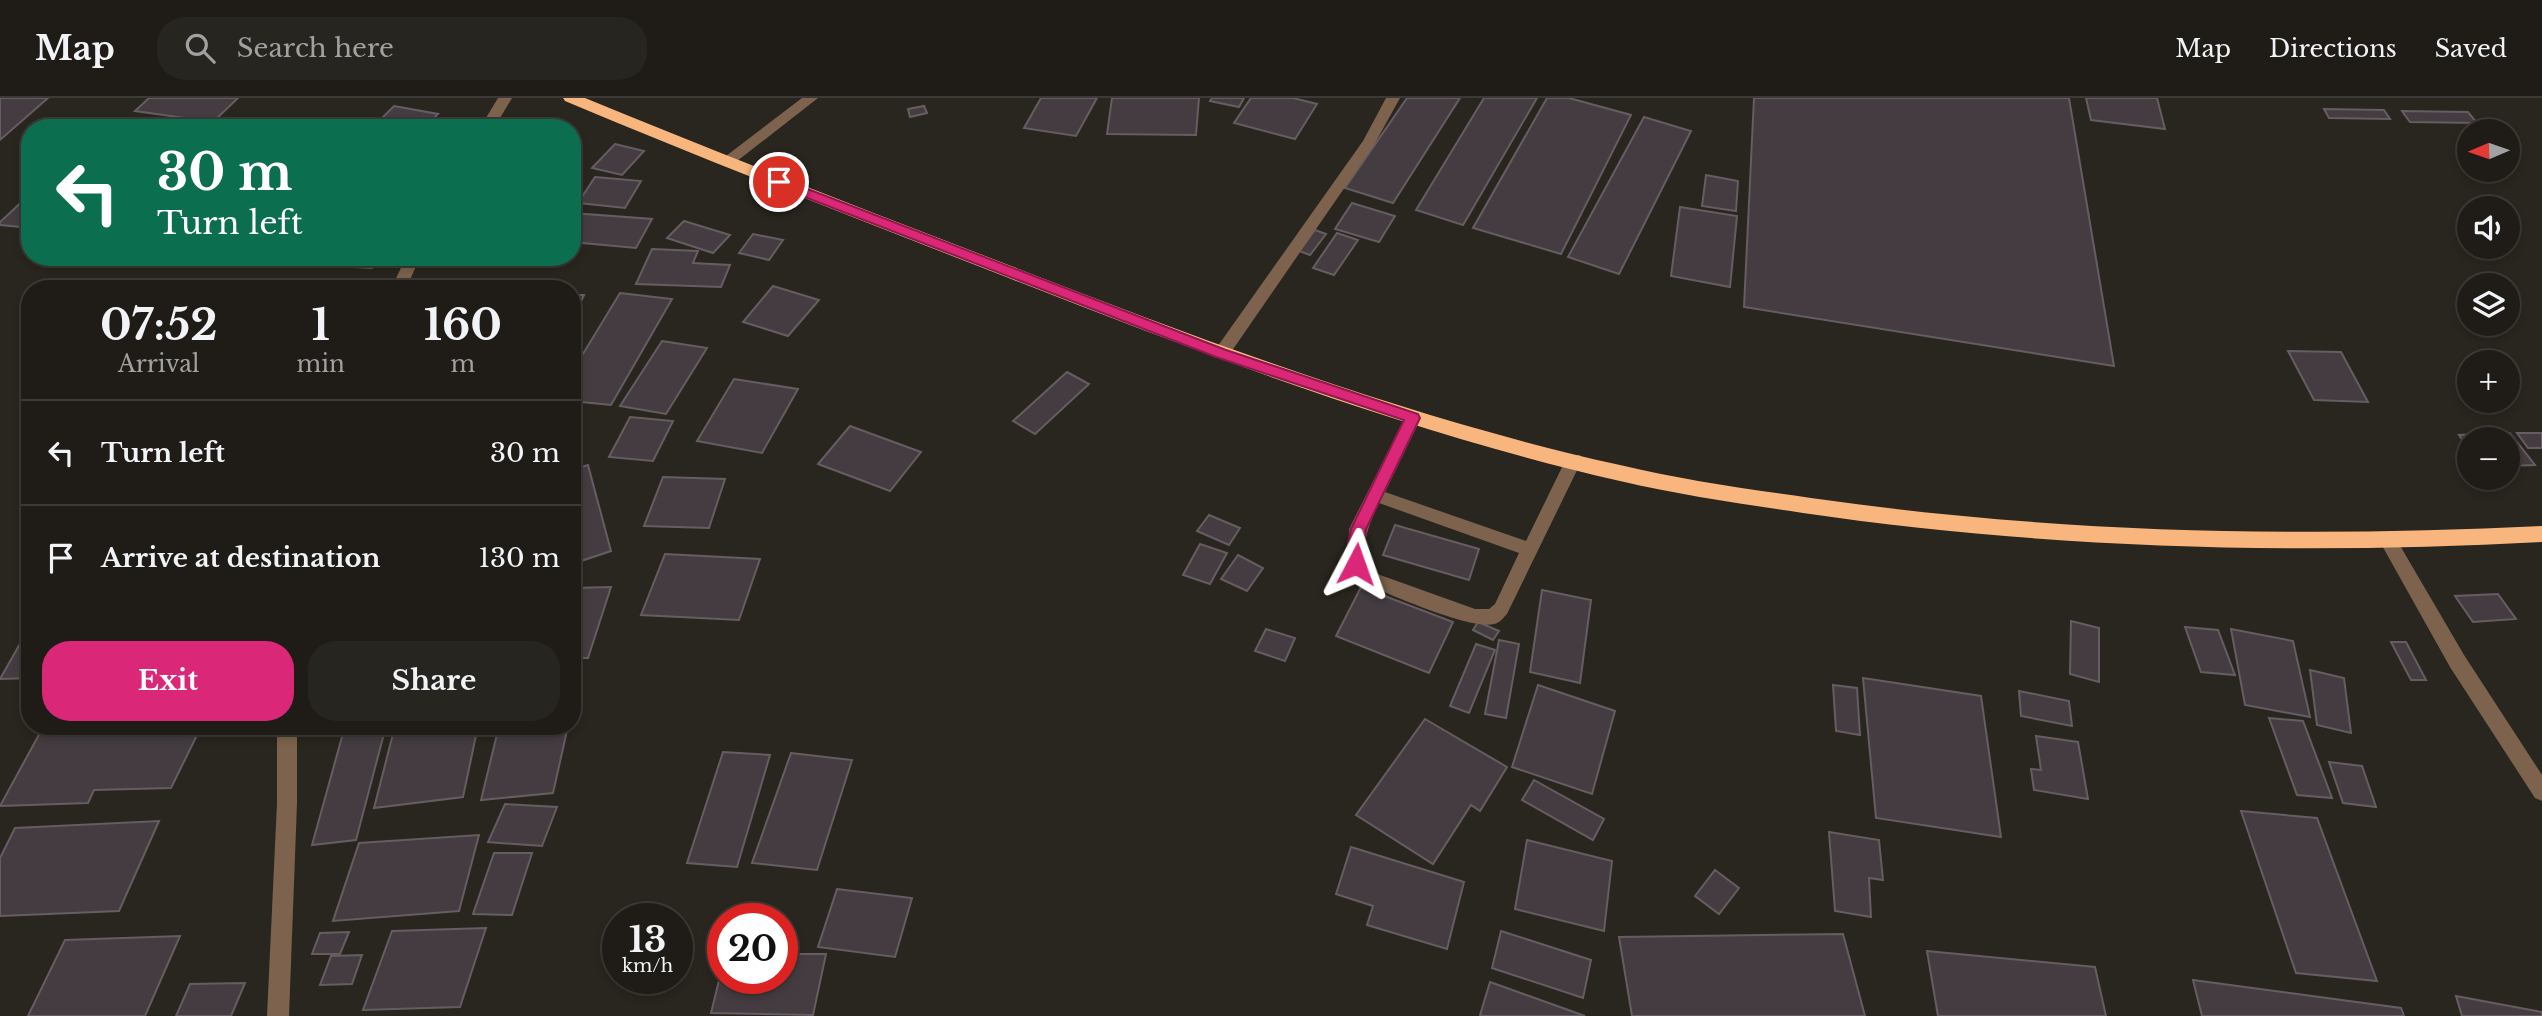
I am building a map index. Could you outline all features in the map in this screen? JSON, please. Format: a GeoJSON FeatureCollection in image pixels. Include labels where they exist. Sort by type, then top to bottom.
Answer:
{"type":"FeatureCollection","features":[{"type":"Feature","properties":{"kind":"highway"},"geometry":{"type":"LineString","coordinates":[[571,98],[727,162],[1221,354],[1413,418],[1630,475],[1902,519],[2090,537],[2296,544],[2542,534]]}},
{"type":"Feature","properties":{"kind":"street"},"geometry":{"type":"LineString","coordinates":[[492,119],[505,98]]}},
{"type":"Feature","properties":{"kind":"street"},"geometry":{"type":"LineString","coordinates":[[727,162],[811,98]]}},
{"type":"Feature","properties":{"kind":"street"},"geometry":{"type":"LineString","coordinates":[[1221,354],[1369,142],[1393,98]]}},
{"type":"Feature","properties":{"kind":"street"},"geometry":{"type":"LineString","coordinates":[[1413,418],[1359,529],[1355,547],[1356,564],[1363,576],[1475,617],[1493,617],[1501,609],[1574,460]]}},
{"type":"Feature","properties":{"kind":"street"},"geometry":{"type":"LineString","coordinates":[[1375,495],[1530,550]]}},
{"type":"Feature","properties":{"kind":"street"},"geometry":{"type":"LineString","coordinates":[[2389,542],[2457,661],[2542,792]]}},
{"type":"Feature","properties":{"kind":"street"},"geometry":{"type":"LineString","coordinates":[[278,1016],[288,735]]}},
{"type":"Feature","properties":{"kind":"building"},"geometry":{"type":"Polygon","coordinates":[[[0,98],[48,98],[21,119],[0,140],[0,98]]]}},
{"type":"Feature","properties":{"kind":"building"},"geometry":{"type":"Polygon","coordinates":[[[149,98],[238,98],[216,119],[192,119],[135,111],[149,98]]]}},
{"type":"Feature","properties":{"kind":"building"},"geometry":{"type":"Polygon","coordinates":[[[1041,98],[1097,98],[1076,136],[1024,128],[1041,98]]]}},
{"type":"Feature","properties":{"kind":"building"},"geometry":{"type":"Polygon","coordinates":[[[1112,98],[1199,98],[1196,135],[1107,134],[1112,98]]]}},
{"type":"Feature","properties":{"kind":"building"},"geometry":{"type":"Polygon","coordinates":[[[1212,98],[1244,98],[1239,107],[1210,101],[1212,98]]]}},
{"type":"Feature","properties":{"kind":"building"},"geometry":{"type":"Polygon","coordinates":[[[1251,98],[1293,98],[1317,104],[1295,139],[1234,123],[1251,98]]]}},
{"type":"Feature","properties":{"kind":"building"},"geometry":{"type":"Polygon","coordinates":[[[1407,98],[1460,98],[1393,203],[1345,188],[1407,98]]]}},
{"type":"Feature","properties":{"kind":"building"},"geometry":{"type":"Polygon","coordinates":[[[1484,98],[1537,98],[1463,225],[1416,210],[1484,98]]]}},
{"type":"Feature","properties":{"kind":"building"},"geometry":{"type":"Polygon","coordinates":[[[1547,98],[1569,98],[1631,115],[1561,254],[1473,228],[1547,98]]]}},
{"type":"Feature","properties":{"kind":"building"},"geometry":{"type":"Polygon","coordinates":[[[1754,98],[2069,98],[2114,366],[1744,307],[1754,98]]]}},
{"type":"Feature","properties":{"kind":"building"},"geometry":{"type":"Polygon","coordinates":[[[2086,98],[2157,98],[2165,129],[2091,120],[2086,98]]]}},
{"type":"Feature","properties":{"kind":"building"},"geometry":{"type":"Polygon","coordinates":[[[394,106],[438,114],[433,119],[381,119],[394,106]]]}},
{"type":"Feature","properties":{"kind":"building"},"geometry":{"type":"Polygon","coordinates":[[[924,106],[927,113],[910,117],[908,109],[924,106]]]}},
{"type":"Feature","properties":{"kind":"building"},"geometry":{"type":"Polygon","coordinates":[[[2324,109],[2384,110],[2390,119],[2329,118],[2324,109]]]}},
{"type":"Feature","properties":{"kind":"building"},"geometry":{"type":"Polygon","coordinates":[[[2402,111],[2468,112],[2474,119],[2457,119],[2457,123],[2410,122],[2402,111]]]}},
{"type":"Feature","properties":{"kind":"building"},"geometry":{"type":"Polygon","coordinates":[[[1644,117],[1691,131],[1619,274],[1568,257],[1644,117]]]}},
{"type":"Feature","properties":{"kind":"building"},"geometry":{"type":"Polygon","coordinates":[[[615,144],[644,151],[622,175],[592,168],[615,144]]]}},
{"type":"Feature","properties":{"kind":"building"},"geometry":{"type":"Polygon","coordinates":[[[1706,175],[1738,181],[1736,211],[1702,206],[1706,175]]]}},
{"type":"Feature","properties":{"kind":"building"},"geometry":{"type":"Polygon","coordinates":[[[595,177],[641,181],[625,208],[581,203],[581,198],[595,177]]]}},
{"type":"Feature","properties":{"kind":"building"},"geometry":{"type":"Polygon","coordinates":[[[21,202],[21,227],[0,225],[21,202]]]}},
{"type":"Feature","properties":{"kind":"building"},"geometry":{"type":"Polygon","coordinates":[[[1352,203],[1395,216],[1379,242],[1335,229],[1352,203]]]}},
{"type":"Feature","properties":{"kind":"building"},"geometry":{"type":"Polygon","coordinates":[[[1680,207],[1737,216],[1730,287],[1671,276],[1680,207]]]}},
{"type":"Feature","properties":{"kind":"building"},"geometry":{"type":"Polygon","coordinates":[[[581,214],[652,219],[636,248],[581,243],[581,214]]]}},
{"type":"Feature","properties":{"kind":"building"},"geometry":{"type":"Polygon","coordinates":[[[684,221],[730,235],[713,253],[667,238],[684,221]]]}},
{"type":"Feature","properties":{"kind":"building"},"geometry":{"type":"Polygon","coordinates":[[[1315,230],[1326,234],[1310,255],[1299,251],[1315,230]]]}},
{"type":"Feature","properties":{"kind":"building"},"geometry":{"type":"Polygon","coordinates":[[[1337,233],[1358,240],[1334,275],[1313,268],[1337,233]]]}},
{"type":"Feature","properties":{"kind":"building"},"geometry":{"type":"Polygon","coordinates":[[[753,234],[783,240],[769,260],[739,253],[753,234]]]}},
{"type":"Feature","properties":{"kind":"building"},"geometry":{"type":"Polygon","coordinates":[[[652,249],[698,251],[693,263],[730,265],[721,287],[636,284],[652,249]]]}},
{"type":"Feature","properties":{"kind":"building"},"geometry":{"type":"Polygon","coordinates":[[[336,266],[373,266],[372,268],[336,266]]]}},
{"type":"Feature","properties":{"kind":"building"},"geometry":{"type":"Polygon","coordinates":[[[773,286],[819,300],[788,336],[743,322],[773,286]]]}},
{"type":"Feature","properties":{"kind":"building"},"geometry":{"type":"Polygon","coordinates":[[[620,293],[672,299],[611,405],[581,402],[581,357],[620,293]]]}},
{"type":"Feature","properties":{"kind":"building"},"geometry":{"type":"Polygon","coordinates":[[[662,341],[707,348],[666,414],[620,406],[662,341]]]}},
{"type":"Feature","properties":{"kind":"building"},"geometry":{"type":"Polygon","coordinates":[[[2288,351],[2341,352],[2368,402],[2314,400],[2288,351]]]}},
{"type":"Feature","properties":{"kind":"building"},"geometry":{"type":"Polygon","coordinates":[[[1067,372],[1089,384],[1035,434],[1013,421],[1067,372]]]}},
{"type":"Feature","properties":{"kind":"building"},"geometry":{"type":"Polygon","coordinates":[[[734,379],[798,389],[762,453],[697,441],[734,379]]]}},
{"type":"Feature","properties":{"kind":"building"},"geometry":{"type":"Polygon","coordinates":[[[630,417],[673,421],[653,461],[609,457],[630,417]]]}},
{"type":"Feature","properties":{"kind":"building"},"geometry":{"type":"Polygon","coordinates":[[[850,426],[921,452],[890,491],[818,464],[850,426]]]}},
{"type":"Feature","properties":{"kind":"building"},"geometry":{"type":"Polygon","coordinates":[[[2520,433],[2542,433],[2542,448],[2528,448],[2520,433]]]}},
{"type":"Feature","properties":{"kind":"building"},"geometry":{"type":"Polygon","coordinates":[[[2520,446],[2535,465],[2520,466],[2520,446]]]}},
{"type":"Feature","properties":{"kind":"building"},"geometry":{"type":"Polygon","coordinates":[[[588,465],[611,551],[581,561],[581,467],[588,465]]]}},
{"type":"Feature","properties":{"kind":"building"},"geometry":{"type":"Polygon","coordinates":[[[663,477],[725,479],[709,528],[644,526],[663,477]]]}},
{"type":"Feature","properties":{"kind":"building"},"geometry":{"type":"Polygon","coordinates":[[[1209,515],[1240,528],[1229,545],[1197,531],[1209,515]]]}},
{"type":"Feature","properties":{"kind":"building"},"geometry":{"type":"Polygon","coordinates":[[[1395,525],[1479,549],[1469,580],[1383,555],[1395,525]]]}},
{"type":"Feature","properties":{"kind":"building"},"geometry":{"type":"Polygon","coordinates":[[[1200,544],[1227,553],[1210,584],[1183,575],[1200,544]]]}},
{"type":"Feature","properties":{"kind":"building"},"geometry":{"type":"Polygon","coordinates":[[[665,554],[760,559],[739,620],[641,615],[665,554]]]}},
{"type":"Feature","properties":{"kind":"building"},"geometry":{"type":"Polygon","coordinates":[[[1238,555],[1263,568],[1247,591],[1221,579],[1238,555]]]}},
{"type":"Feature","properties":{"kind":"building"},"geometry":{"type":"Polygon","coordinates":[[[611,587],[588,658],[581,658],[581,588],[611,587]]]}},
{"type":"Feature","properties":{"kind":"building"},"geometry":{"type":"Polygon","coordinates":[[[1361,587],[1453,622],[1429,673],[1336,636],[1361,587]]]}},
{"type":"Feature","properties":{"kind":"building"},"geometry":{"type":"Polygon","coordinates":[[[1542,590],[1591,600],[1580,683],[1530,672],[1542,590]]]}},
{"type":"Feature","properties":{"kind":"building"},"geometry":{"type":"Polygon","coordinates":[[[2498,594],[2516,619],[2473,622],[2455,596],[2498,594]]]}},
{"type":"Feature","properties":{"kind":"building"},"geometry":{"type":"Polygon","coordinates":[[[2071,621],[2099,628],[2099,682],[2070,674],[2071,621]]]}},
{"type":"Feature","properties":{"kind":"building"},"geometry":{"type":"Polygon","coordinates":[[[1478,622],[1499,631],[1493,640],[1473,630],[1478,622]]]}},
{"type":"Feature","properties":{"kind":"building"},"geometry":{"type":"Polygon","coordinates":[[[2185,627],[2218,630],[2235,675],[2201,672],[2185,627]]]}},
{"type":"Feature","properties":{"kind":"building"},"geometry":{"type":"Polygon","coordinates":[[[1266,629],[1295,638],[1285,661],[1255,651],[1266,629]]]}},
{"type":"Feature","properties":{"kind":"building"},"geometry":{"type":"Polygon","coordinates":[[[2231,629],[2293,641],[2310,717],[2245,705],[2231,629]]]}},
{"type":"Feature","properties":{"kind":"building"},"geometry":{"type":"Polygon","coordinates":[[[1499,640],[1519,644],[1506,718],[1485,714],[1499,640]]]}},
{"type":"Feature","properties":{"kind":"building"},"geometry":{"type":"Polygon","coordinates":[[[21,642],[21,678],[0,679],[21,642]]]}},
{"type":"Feature","properties":{"kind":"building"},"geometry":{"type":"Polygon","coordinates":[[[2391,642],[2406,642],[2426,680],[2411,680],[2391,642]]]}},
{"type":"Feature","properties":{"kind":"building"},"geometry":{"type":"Polygon","coordinates":[[[1476,644],[1495,650],[1469,713],[1450,706],[1476,644]]]}},
{"type":"Feature","properties":{"kind":"building"},"geometry":{"type":"Polygon","coordinates":[[[2310,670],[2344,678],[2351,733],[2317,725],[2310,670]]]}},
{"type":"Feature","properties":{"kind":"building"},"geometry":{"type":"Polygon","coordinates":[[[1863,678],[1981,696],[2001,837],[1876,818],[1863,678]]]}},
{"type":"Feature","properties":{"kind":"building"},"geometry":{"type":"Polygon","coordinates":[[[1538,685],[1615,711],[1592,794],[1512,767],[1538,685]]]}},
{"type":"Feature","properties":{"kind":"building"},"geometry":{"type":"Polygon","coordinates":[[[1833,685],[1857,688],[1860,735],[1836,731],[1833,685]]]}},
{"type":"Feature","properties":{"kind":"building"},"geometry":{"type":"Polygon","coordinates":[[[2019,691],[2069,701],[2072,726],[2021,716],[2019,691]]]}},
{"type":"Feature","properties":{"kind":"building"},"geometry":{"type":"Polygon","coordinates":[[[2269,718],[2303,721],[2332,798],[2297,795],[2269,718]]]}},
{"type":"Feature","properties":{"kind":"building"},"geometry":{"type":"Polygon","coordinates":[[[1425,719],[1507,767],[1480,811],[1471,805],[1433,864],[1356,815],[1425,719]]]}},
{"type":"Feature","properties":{"kind":"building"},"geometry":{"type":"Polygon","coordinates":[[[39,735],[197,735],[171,788],[94,790],[88,803],[0,806],[39,735]]]}},
{"type":"Feature","properties":{"kind":"building"},"geometry":{"type":"Polygon","coordinates":[[[343,735],[384,735],[356,840],[312,845],[343,735]]]}},
{"type":"Feature","properties":{"kind":"building"},"geometry":{"type":"Polygon","coordinates":[[[393,735],[476,735],[463,797],[374,808],[393,735]]]}},
{"type":"Feature","properties":{"kind":"building"},"geometry":{"type":"Polygon","coordinates":[[[497,735],[566,735],[553,793],[481,800],[497,735]]]}},
{"type":"Feature","properties":{"kind":"building"},"geometry":{"type":"Polygon","coordinates":[[[2036,736],[2078,742],[2088,799],[2034,790],[2031,769],[2041,770],[2036,736]]]}},
{"type":"Feature","properties":{"kind":"building"},"geometry":{"type":"Polygon","coordinates":[[[723,752],[770,755],[737,867],[687,863],[723,752]]]}},
{"type":"Feature","properties":{"kind":"building"},"geometry":{"type":"Polygon","coordinates":[[[791,753],[852,760],[817,870],[752,863],[791,753]]]}},
{"type":"Feature","properties":{"kind":"building"},"geometry":{"type":"Polygon","coordinates":[[[2329,762],[2362,766],[2376,807],[2343,803],[2329,762]]]}},
{"type":"Feature","properties":{"kind":"building"},"geometry":{"type":"Polygon","coordinates":[[[1534,780],[1604,819],[1593,840],[1522,800],[1534,780]]]}},
{"type":"Feature","properties":{"kind":"building"},"geometry":{"type":"Polygon","coordinates":[[[505,804],[557,807],[542,846],[488,842],[505,804]]]}},
{"type":"Feature","properties":{"kind":"building"},"geometry":{"type":"Polygon","coordinates":[[[2241,811],[2317,818],[2377,981],[2296,973],[2241,811]]]}},
{"type":"Feature","properties":{"kind":"building"},"geometry":{"type":"Polygon","coordinates":[[[159,821],[119,911],[0,916],[0,858],[15,828],[159,821]]]}},
{"type":"Feature","properties":{"kind":"building"},"geometry":{"type":"Polygon","coordinates":[[[1829,832],[1879,840],[1883,880],[1869,878],[1871,917],[1835,911],[1829,832]]]}},
{"type":"Feature","properties":{"kind":"building"},"geometry":{"type":"Polygon","coordinates":[[[479,835],[459,911],[333,921],[359,843],[479,835]]]}},
{"type":"Feature","properties":{"kind":"building"},"geometry":{"type":"Polygon","coordinates":[[[1527,840],[1612,861],[1604,931],[1515,909],[1527,840]]]}},
{"type":"Feature","properties":{"kind":"building"},"geometry":{"type":"Polygon","coordinates":[[[1351,847],[1464,882],[1447,949],[1367,925],[1373,906],[1336,894],[1351,847]]]}},
{"type":"Feature","properties":{"kind":"building"},"geometry":{"type":"Polygon","coordinates":[[[494,853],[532,853],[512,915],[473,914],[494,853]]]}},
{"type":"Feature","properties":{"kind":"building"},"geometry":{"type":"Polygon","coordinates":[[[1715,870],[1739,888],[1719,914],[1695,896],[1715,870]]]}},
{"type":"Feature","properties":{"kind":"building"},"geometry":{"type":"Polygon","coordinates":[[[837,889],[912,898],[895,957],[818,947],[837,889]]]}},
{"type":"Feature","properties":{"kind":"building"},"geometry":{"type":"Polygon","coordinates":[[[486,928],[460,1007],[363,1010],[392,931],[486,928]]]}},
{"type":"Feature","properties":{"kind":"building"},"geometry":{"type":"Polygon","coordinates":[[[1501,931],[1591,960],[1583,998],[1492,968],[1501,931]]]}},
{"type":"Feature","properties":{"kind":"building"},"geometry":{"type":"Polygon","coordinates":[[[349,932],[340,954],[312,954],[320,933],[349,932]]]}},
{"type":"Feature","properties":{"kind":"building"},"geometry":{"type":"Polygon","coordinates":[[[1843,934],[1865,1016],[1632,1016],[1619,937],[1843,934]]]}},
{"type":"Feature","properties":{"kind":"building"},"geometry":{"type":"Polygon","coordinates":[[[180,936],[145,1016],[28,1016],[65,940],[180,936]]]}},
{"type":"Feature","properties":{"kind":"building"},"geometry":{"type":"Polygon","coordinates":[[[1927,951],[2095,967],[2106,1016],[1938,1016],[1927,951]]]}},
{"type":"Feature","properties":{"kind":"building"},"geometry":{"type":"Polygon","coordinates":[[[798,954],[826,954],[813,1015],[711,1013],[716,994],[798,994],[798,954]]]}},
{"type":"Feature","properties":{"kind":"building"},"geometry":{"type":"Polygon","coordinates":[[[362,955],[352,984],[320,985],[331,956],[362,955]]]}},
{"type":"Feature","properties":{"kind":"building"},"geometry":{"type":"Polygon","coordinates":[[[2193,980],[2401,1008],[2404,1016],[2202,1016],[2193,980]]]}},
{"type":"Feature","properties":{"kind":"building"},"geometry":{"type":"Polygon","coordinates":[[[1490,982],[1585,1016],[1480,1015],[1490,982]]]}},
{"type":"Feature","properties":{"kind":"building"},"geometry":{"type":"Polygon","coordinates":[[[245,983],[231,1016],[176,1016],[190,984],[245,983]]]}},
{"type":"Feature","properties":{"kind":"building"},"geometry":{"type":"Polygon","coordinates":[[[2456,996],[2542,1012],[2542,1016],[2462,1016],[2456,996]]]}},
{"type":"Feature","properties":{"kind":"route"},"geometry":{"type":"LineString","coordinates":[[779,182],[1221,354],[1413,418],[1359,529],[1355,547],[1356,564]]}}]}
